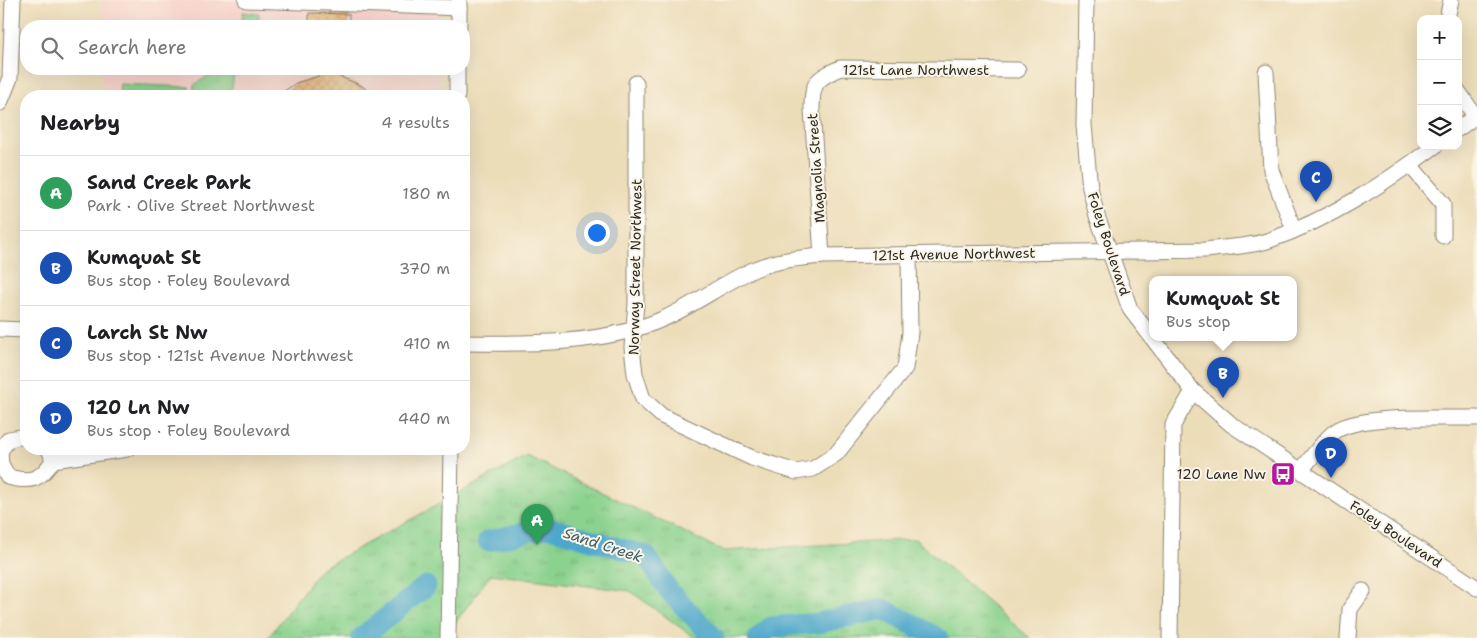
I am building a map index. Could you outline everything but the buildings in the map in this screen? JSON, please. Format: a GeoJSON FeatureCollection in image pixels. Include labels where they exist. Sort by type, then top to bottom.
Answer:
{"type":"FeatureCollection","features":[{"type":"Feature","properties":{"kind":"street"},"geometry":{"type":"LineString","coordinates":[[0,102],[5,76],[13,0]]}},
{"type":"Feature","properties":{"kind":"street"},"geometry":{"type":"LineString","coordinates":[[246,0],[385,3],[424,7],[459,4],[458,20]]}},
{"type":"Feature","properties":{"kind":"street","name":"Foley Boulevard"},"geometry":{"type":"LineString","coordinates":[[1086,0],[1084,126],[1087,159],[1097,216],[1130,309],[1149,334]]}},
{"type":"Feature","properties":{"kind":"street"},"geometry":{"type":"LineString","coordinates":[[1448,15],[1451,0]]}},
{"type":"Feature","properties":{"kind":"street","name":"121st Lane Northwest"},"geometry":{"type":"LineString","coordinates":[[817,81],[840,68],[1018,70]]}},
{"type":"Feature","properties":{"kind":"street"},"geometry":{"type":"LineString","coordinates":[[1266,72],[1271,170],[1294,230]]}},
{"type":"Feature","properties":{"kind":"street"},"geometry":{"type":"LineString","coordinates":[[457,75],[457,90]]}},
{"type":"Feature","properties":{"kind":"street","name":"Magnolia Street"},"geometry":{"type":"LineString","coordinates":[[817,81],[812,91],[812,109],[822,256]]}},
{"type":"Feature","properties":{"kind":"street","name":"Norway Street Northwest"},"geometry":{"type":"LineString","coordinates":[[636,83],[636,304],[632,329],[635,374],[643,398],[662,416],[752,458],[796,472],[813,469],[836,454],[905,368],[910,333],[909,255]]}},
{"type":"Feature","properties":{"kind":"street"},"geometry":{"type":"LineString","coordinates":[[1462,97],[1476,116],[1462,126]]}},
{"type":"Feature","properties":{"kind":"street","name":"121st Avenue Northwest"},"geometry":{"type":"LineString","coordinates":[[470,343],[529,343],[576,340],[632,329],[665,318],[756,268],[787,260],[822,256],[1206,250],[1268,241],[1324,219],[1356,201],[1430,150]]}},
{"type":"Feature","properties":{"kind":"street"},"geometry":{"type":"LineString","coordinates":[[1410,165],[1443,204],[1443,236]]}},
{"type":"Feature","properties":{"kind":"street"},"geometry":{"type":"LineString","coordinates":[[0,329],[20,330]]}},
{"type":"Feature","properties":{"kind":"street","name":"Foley Boulevard"},"geometry":{"type":"LineString","coordinates":[[1155,341],[1193,391],[1232,425],[1477,588]]}},
{"type":"Feature","properties":{"kind":"street"},"geometry":{"type":"LineString","coordinates":[[1170,638],[1173,425],[1193,391]]}},
{"type":"Feature","properties":{"kind":"street"},"geometry":{"type":"LineString","coordinates":[[1300,470],[1334,431],[1348,426],[1375,420],[1477,418]]}},
{"type":"Feature","properties":{"kind":"street"},"geometry":{"type":"LineString","coordinates":[[20,437],[9,439],[0,452],[1,464],[8,477],[20,480],[37,478],[46,470],[51,455]]}},
{"type":"Feature","properties":{"kind":"street"},"geometry":{"type":"LineString","coordinates":[[448,638],[451,455]]}},
{"type":"Feature","properties":{"kind":"street"},"geometry":{"type":"LineString","coordinates":[[1348,638],[1350,609],[1363,591]]}},
{"type":"Feature","properties":{"kind":"shaded area"},"geometry":{"type":"Polygon","coordinates":[[[102,0],[441,0],[440,20],[102,20],[102,0]]]}},
{"type":"Feature","properties":{"kind":"shaded area"},"geometry":{"type":"Polygon","coordinates":[[[101,75],[440,75],[439,90],[101,90],[101,75]]]}},
{"type":"Feature","properties":{"kind":"green space"},"geometry":{"type":"Polygon","coordinates":[[[243,12],[259,14],[259,20],[242,20],[243,12]]]}},
{"type":"Feature","properties":{"kind":"green space"},"geometry":{"type":"Polygon","coordinates":[[[210,75],[234,75],[230,90],[194,90],[194,85],[210,75]]]}},
{"type":"Feature","properties":{"kind":"green space"},"geometry":{"type":"Polygon","coordinates":[[[120,84],[189,87],[189,90],[120,90],[120,84]]]}},
{"type":"Feature","properties":{"kind":"green space"},"geometry":{"type":"Polygon","coordinates":[[[527,456],[723,551],[915,539],[1030,638],[695,638],[630,591],[491,574],[444,638],[268,638],[320,569],[527,456]]]}},
{"type":"Feature","properties":{"kind":"waterway","name":"Sand Creek"},"geometry":{"type":"LineString","coordinates":[[488,541],[547,527],[646,556],[670,592],[714,638]]}},
{"type":"Feature","properties":{"kind":"waterway","name":"Sand Creek"},"geometry":{"type":"LineString","coordinates":[[361,638],[426,586]]}},
{"type":"Feature","properties":{"kind":"waterway","name":"Sand Creek"},"geometry":{"type":"LineString","coordinates":[[758,638],[771,627],[818,623],[883,609],[938,638]]}},
{"type":"Feature","properties":{"kind":"place","name":"Larch St Nw"},"geometry":{"type":"Point","coordinates":[1316,202]}},
{"type":"Feature","properties":{"kind":"place","name":"Kumquat St"},"geometry":{"type":"Point","coordinates":[1223,398]}},
{"type":"Feature","properties":{"kind":"place","name":"120 Lane Nw"},"geometry":{"type":"Point","coordinates":[1283,474]}},
{"type":"Feature","properties":{"kind":"place","name":"120 Ln Nw"},"geometry":{"type":"Point","coordinates":[1331,478]}},
{"type":"Feature","properties":{"kind":"place","name":"Sand Creek Park"},"geometry":{"type":"Point","coordinates":[537,545]}}]}
